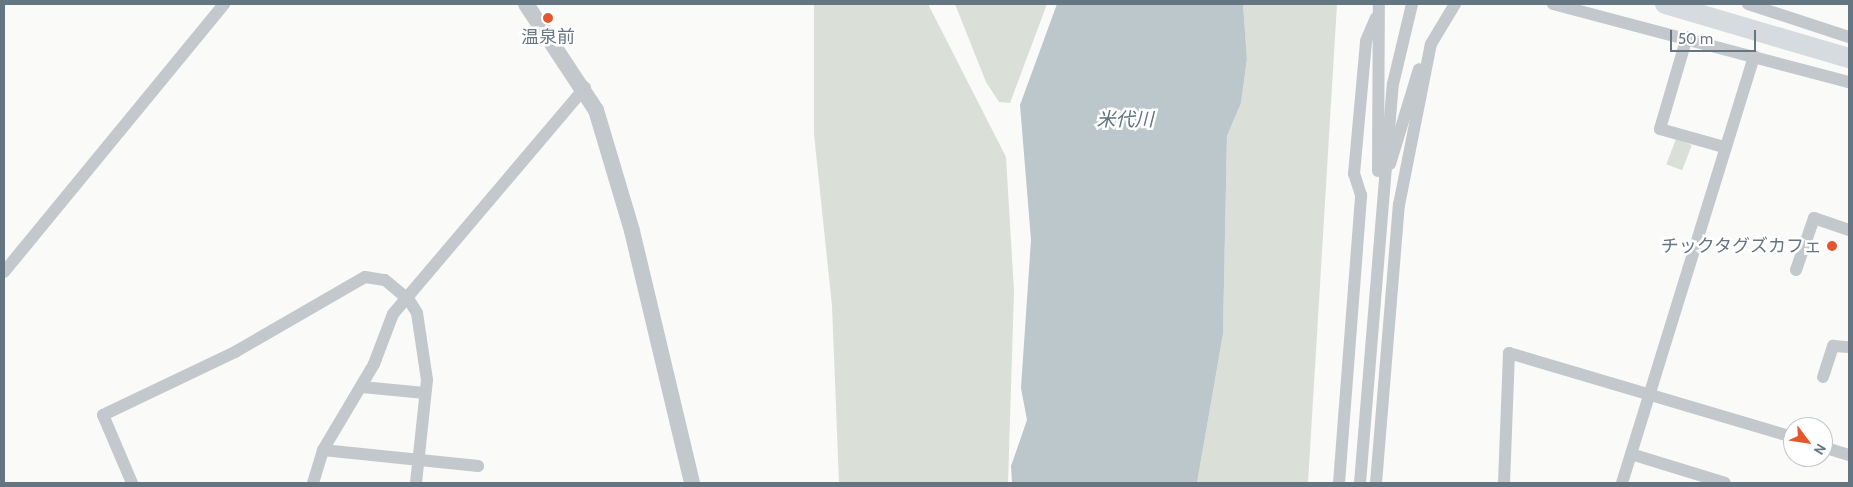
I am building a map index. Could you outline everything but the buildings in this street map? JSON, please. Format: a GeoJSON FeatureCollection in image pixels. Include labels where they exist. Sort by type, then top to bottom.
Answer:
{"type":"FeatureCollection","features":[{"type":"Feature","properties":{"kind":"main road"},"geometry":{"type":"LineString","coordinates":[[1664,4],[1849,58]]}},
{"type":"Feature","properties":{"kind":"street"},"geometry":{"type":"LineString","coordinates":[[4,272],[224,4]]}},
{"type":"Feature","properties":{"kind":"street"},"geometry":{"type":"LineString","coordinates":[[526,4],[585,88],[632,231],[692,483]]}},
{"type":"Feature","properties":{"kind":"street"},"geometry":{"type":"LineString","coordinates":[[1378,4],[1376,18],[1376,161],[1381,193]]}},
{"type":"Feature","properties":{"kind":"street"},"geometry":{"type":"LineString","coordinates":[[1360,483],[1381,193],[1393,84],[1412,4]]}},
{"type":"Feature","properties":{"kind":"street"},"geometry":{"type":"LineString","coordinates":[[1381,193],[1420,64],[1454,4]]}},
{"type":"Feature","properties":{"kind":"street"},"geometry":{"type":"LineString","coordinates":[[1553,4],[1687,37],[1849,82]]}},
{"type":"Feature","properties":{"kind":"street"},"geometry":{"type":"LineString","coordinates":[[1748,4],[1849,37]]}},
{"type":"Feature","properties":{"kind":"street"},"geometry":{"type":"LineString","coordinates":[[1339,483],[1361,195],[1354,174],[1366,41],[1376,18]]}},
{"type":"Feature","properties":{"kind":"street"},"geometry":{"type":"LineString","coordinates":[[1687,37],[1660,129],[1724,147]]}},
{"type":"Feature","properties":{"kind":"street"},"geometry":{"type":"LineString","coordinates":[[1376,483],[1399,205],[1431,44]]}},
{"type":"Feature","properties":{"kind":"street"},"geometry":{"type":"LineString","coordinates":[[1622,483],[1651,395],[1724,147],[1754,56]]}},
{"type":"Feature","properties":{"kind":"street"},"geometry":{"type":"LineString","coordinates":[[313,483],[323,450],[362,387],[392,314],[409,300],[585,88]]}},
{"type":"Feature","properties":{"kind":"street"},"geometry":{"type":"LineString","coordinates":[[1796,270],[1814,218],[1849,230]]}},
{"type":"Feature","properties":{"kind":"street"},"geometry":{"type":"LineString","coordinates":[[132,483],[103,415],[235,352],[365,277],[385,280],[409,300],[417,313],[425,393],[416,483]]}},
{"type":"Feature","properties":{"kind":"street"},"geometry":{"type":"LineString","coordinates":[[1823,378],[1833,346],[1849,347]]}},
{"type":"Feature","properties":{"kind":"street"},"geometry":{"type":"LineString","coordinates":[[1504,483],[1509,353],[1783,434]]}},
{"type":"Feature","properties":{"kind":"street"},"geometry":{"type":"LineString","coordinates":[[362,387],[425,393]]}},
{"type":"Feature","properties":{"kind":"street"},"geometry":{"type":"LineString","coordinates":[[323,450],[419,462],[478,466]]}},
{"type":"Feature","properties":{"kind":"street"},"geometry":{"type":"LineString","coordinates":[[1833,450],[1849,455]]}},
{"type":"Feature","properties":{"kind":"street"},"geometry":{"type":"LineString","coordinates":[[1631,454],[1725,483]]}},
{"type":"Feature","properties":{"kind":"shaded area"},"geometry":{"type":"Polygon","coordinates":[[[814,4],[928,4],[1006,157],[1014,291],[1008,483],[839,483],[832,306],[814,134],[814,4]]]}},
{"type":"Feature","properties":{"kind":"shaded area"},"geometry":{"type":"Polygon","coordinates":[[[955,4],[1047,4],[1010,103],[999,102],[986,82],[955,4]]]}},
{"type":"Feature","properties":{"kind":"shaded area"},"geometry":{"type":"Polygon","coordinates":[[[1243,4],[1337,4],[1308,483],[1197,483],[1223,334],[1227,136],[1241,103],[1247,59],[1243,4]]]}},
{"type":"Feature","properties":{"kind":"shaded area"},"geometry":{"type":"Polygon","coordinates":[[[1676,139],[1692,145],[1682,170],[1666,164],[1676,139]]]}},
{"type":"Feature","properties":{"kind":"water","name":"米代川"},"geometry":{"type":"Polygon","coordinates":[[[1057,4],[1243,4],[1247,59],[1241,103],[1227,136],[1223,334],[1197,483],[1012,483],[1011,466],[1027,420],[1021,388],[1031,240],[1020,105],[1057,4]]]}},
{"type":"Feature","properties":{"kind":"place","name":"温泉前"},"geometry":{"type":"Point","coordinates":[548,18]}},
{"type":"Feature","properties":{"kind":"place","name":"チックタグズカフェ"},"geometry":{"type":"Point","coordinates":[1832,246]}}]}
